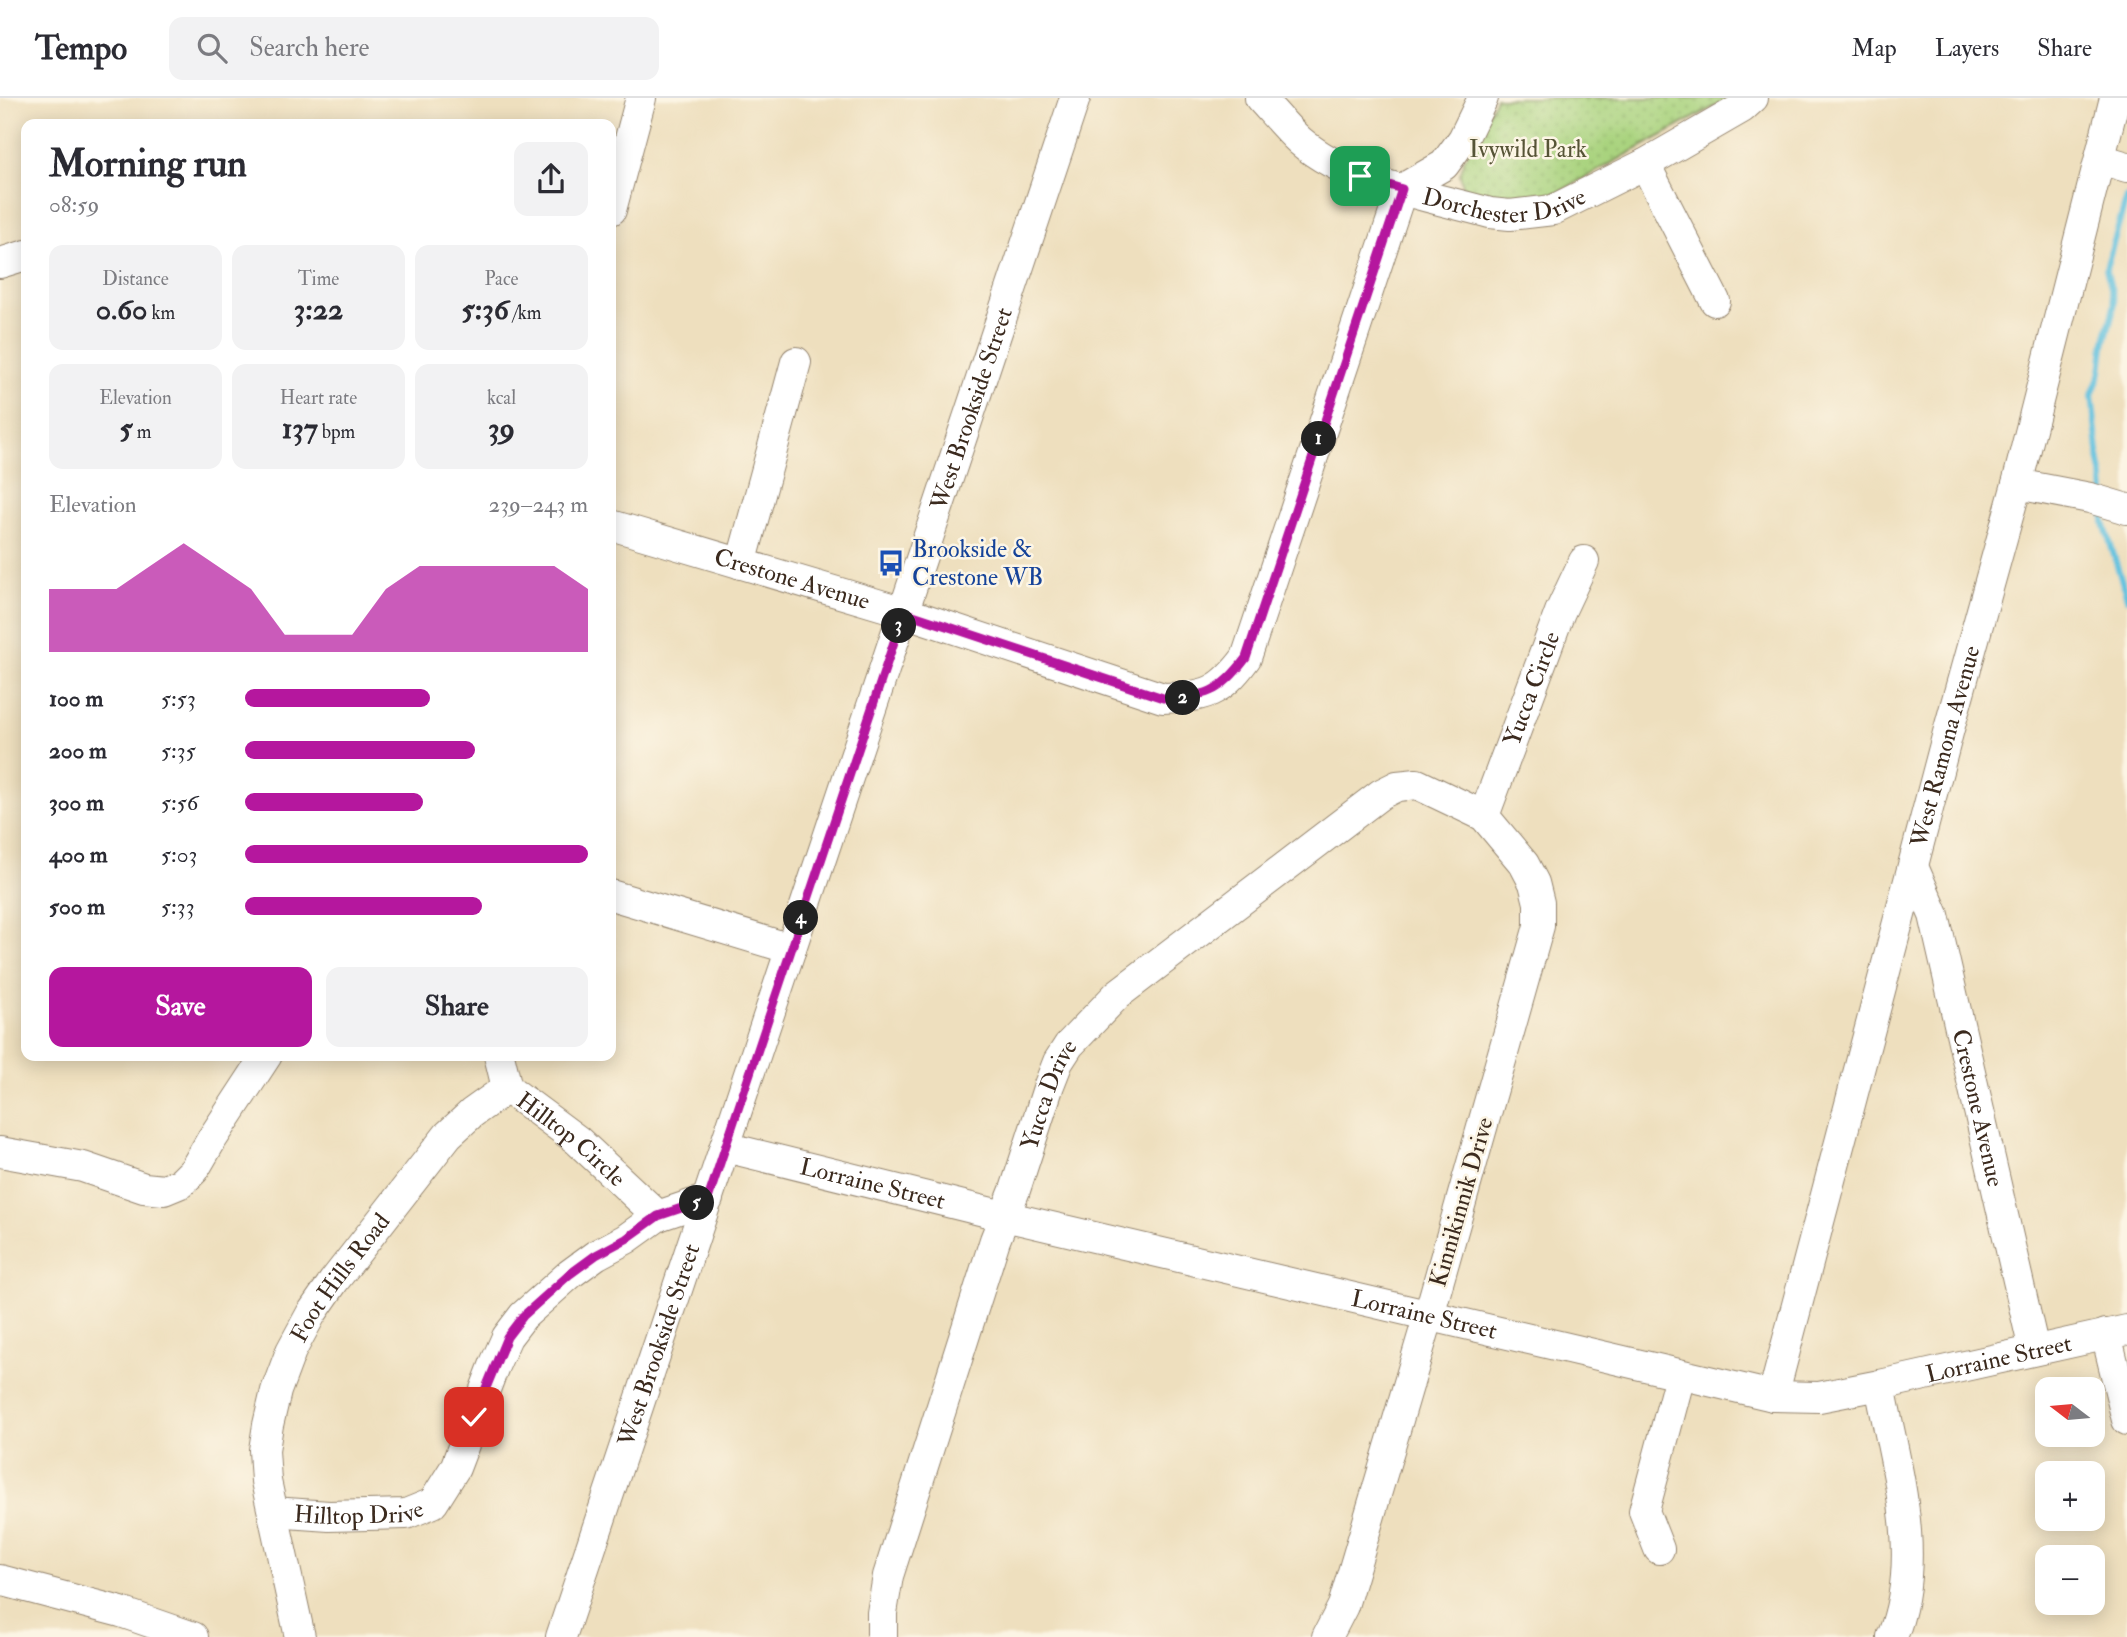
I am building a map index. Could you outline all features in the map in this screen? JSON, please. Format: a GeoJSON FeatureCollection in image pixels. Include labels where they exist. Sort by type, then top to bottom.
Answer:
{"type":"FeatureCollection","features":[{"type":"Feature","properties":{"kind":"street"},"geometry":{"type":"LineString","coordinates":[[616,191],[641,98]]}},
{"type":"Feature","properties":{"kind":"street","name":"West Brookside Street"},"geometry":{"type":"LineString","coordinates":[[561,1637],[1075,98]]}},
{"type":"Feature","properties":{"kind":"street","name":"Dorchester Drive"},"geometry":{"type":"LineString","coordinates":[[1260,98],[1301,142],[1360,176],[1490,213],[1510,215],[1553,210],[1645,164],[1742,108],[1753,98]]}},
{"type":"Feature","properties":{"kind":"street"},"geometry":{"type":"LineString","coordinates":[[1402,189],[1444,165],[1463,139],[1483,98]]}},
{"type":"Feature","properties":{"kind":"street","name":"West Ramona Avenue"},"geometry":{"type":"LineString","coordinates":[[1773,1396],[2017,485],[2114,163],[2115,98]]}},
{"type":"Feature","properties":{"kind":"street"},"geometry":{"type":"LineString","coordinates":[[1645,164],[1715,301]]}},
{"type":"Feature","properties":{"kind":"street","name":"Crestone Avenue"},"geometry":{"type":"LineString","coordinates":[[616,526],[904,612],[1163,698],[1192,698],[1213,690],[1231,679],[1246,658],[1402,189]]}},
{"type":"Feature","properties":{"kind":"street"},"geometry":{"type":"LineString","coordinates":[[0,263],[21,257]]}},
{"type":"Feature","properties":{"kind":"street"},"geometry":{"type":"LineString","coordinates":[[741,564],[796,362]]}},
{"type":"Feature","properties":{"kind":"street"},"geometry":{"type":"LineString","coordinates":[[2017,485],[2111,504]]}},
{"type":"Feature","properties":{"kind":"street","name":"Yucca Circle"},"geometry":{"type":"LineString","coordinates":[[1484,816],[1560,612],[1584,561]]}},
{"type":"Feature","properties":{"kind":"street","name":"Yucca Drive"},"geometry":{"type":"LineString","coordinates":[[883,1637],[882,1613],[888,1576],[995,1240],[1015,1190],[1049,1085],[1058,1062],[1069,1045],[1118,995],[1370,802],[1397,786],[1417,784],[1484,816]]}},
{"type":"Feature","properties":{"kind":"street","name":"Kinnikinnik Drive"},"geometry":{"type":"LineString","coordinates":[[1327,1637],[1343,1606],[1539,926],[1539,903],[1534,883],[1524,864],[1484,816]]}},
{"type":"Feature","properties":{"kind":"street","name":"Crestone Avenue"},"geometry":{"type":"LineString","coordinates":[[1914,869],[1934,915],[2034,1350]]}},
{"type":"Feature","properties":{"kind":"street"},"geometry":{"type":"LineString","coordinates":[[616,896],[791,949]]}},
{"type":"Feature","properties":{"kind":"street"},"geometry":{"type":"LineString","coordinates":[[0,1152],[83,1167],[144,1188],[164,1191],[181,1183],[194,1170],[263,1061]]}},
{"type":"Feature","properties":{"kind":"street","name":"Hilltop Circle"},"geometry":{"type":"LineString","coordinates":[[500,1061],[507,1088],[577,1140],[658,1216]]}},
{"type":"Feature","properties":{"kind":"street","name":"Foot Hills Road"},"geometry":{"type":"LineString","coordinates":[[273,1512],[265,1471],[264,1450],[268,1425],[276,1391],[291,1351],[311,1314],[448,1135],[472,1113],[507,1088]]}},
{"type":"Feature","properties":{"kind":"street","name":"Lorraine Street"},"geometry":{"type":"LineString","coordinates":[[725,1147],[1004,1216],[1773,1396],[1819,1396],[1880,1385],[2117,1332]]}},
{"type":"Feature","properties":{"kind":"street","name":"Hilltop Drive"},"geometry":{"type":"LineString","coordinates":[[300,1637],[273,1512],[329,1516],[406,1514],[433,1503],[454,1468],[507,1337],[523,1316],[596,1255],[626,1239],[658,1216],[708,1199]]}},
{"type":"Feature","properties":{"kind":"street"},"geometry":{"type":"LineString","coordinates":[[2117,1332],[2127,1420]]}},
{"type":"Feature","properties":{"kind":"street"},"geometry":{"type":"LineString","coordinates":[[1659,1549],[1644,1511],[1681,1376]]}},
{"type":"Feature","properties":{"kind":"street"},"geometry":{"type":"LineString","coordinates":[[1880,1385],[1907,1536],[1901,1635]]}},
{"type":"Feature","properties":{"kind":"street"},"geometry":{"type":"LineString","coordinates":[[0,1580],[121,1612],[193,1637]]}},
{"type":"Feature","properties":{"kind":"green space","name":"Ivywild Park"},"geometry":{"type":"Polygon","coordinates":[[[1496,98],[1730,98],[1557,193],[1532,201],[1510,202],[1472,194],[1463,186],[1460,174],[1464,160],[1496,98]]]}},
{"type":"Feature","properties":{"kind":"waterway"},"geometry":{"type":"LineString","coordinates":[[2104,495],[2092,395],[2101,372],[2104,345],[2115,303],[2106,268],[2127,197]]}},
{"type":"Feature","properties":{"kind":"waterway"},"geometry":{"type":"LineString","coordinates":[[2104,509],[2104,523],[2127,598]]}},
{"type":"Feature","properties":{"kind":"place","name":"Brookside & Crestone WB"},"geometry":{"type":"Point","coordinates":[891,563]}},
{"type":"Feature","properties":{"kind":"route"},"geometry":{"type":"LineString","coordinates":[[474,1417],[507,1337],[523,1316],[596,1255],[626,1239],[658,1216],[708,1199],[904,612],[1163,698],[1192,698],[1213,690],[1231,679],[1246,658],[1402,189],[1360,176]]}}]}
